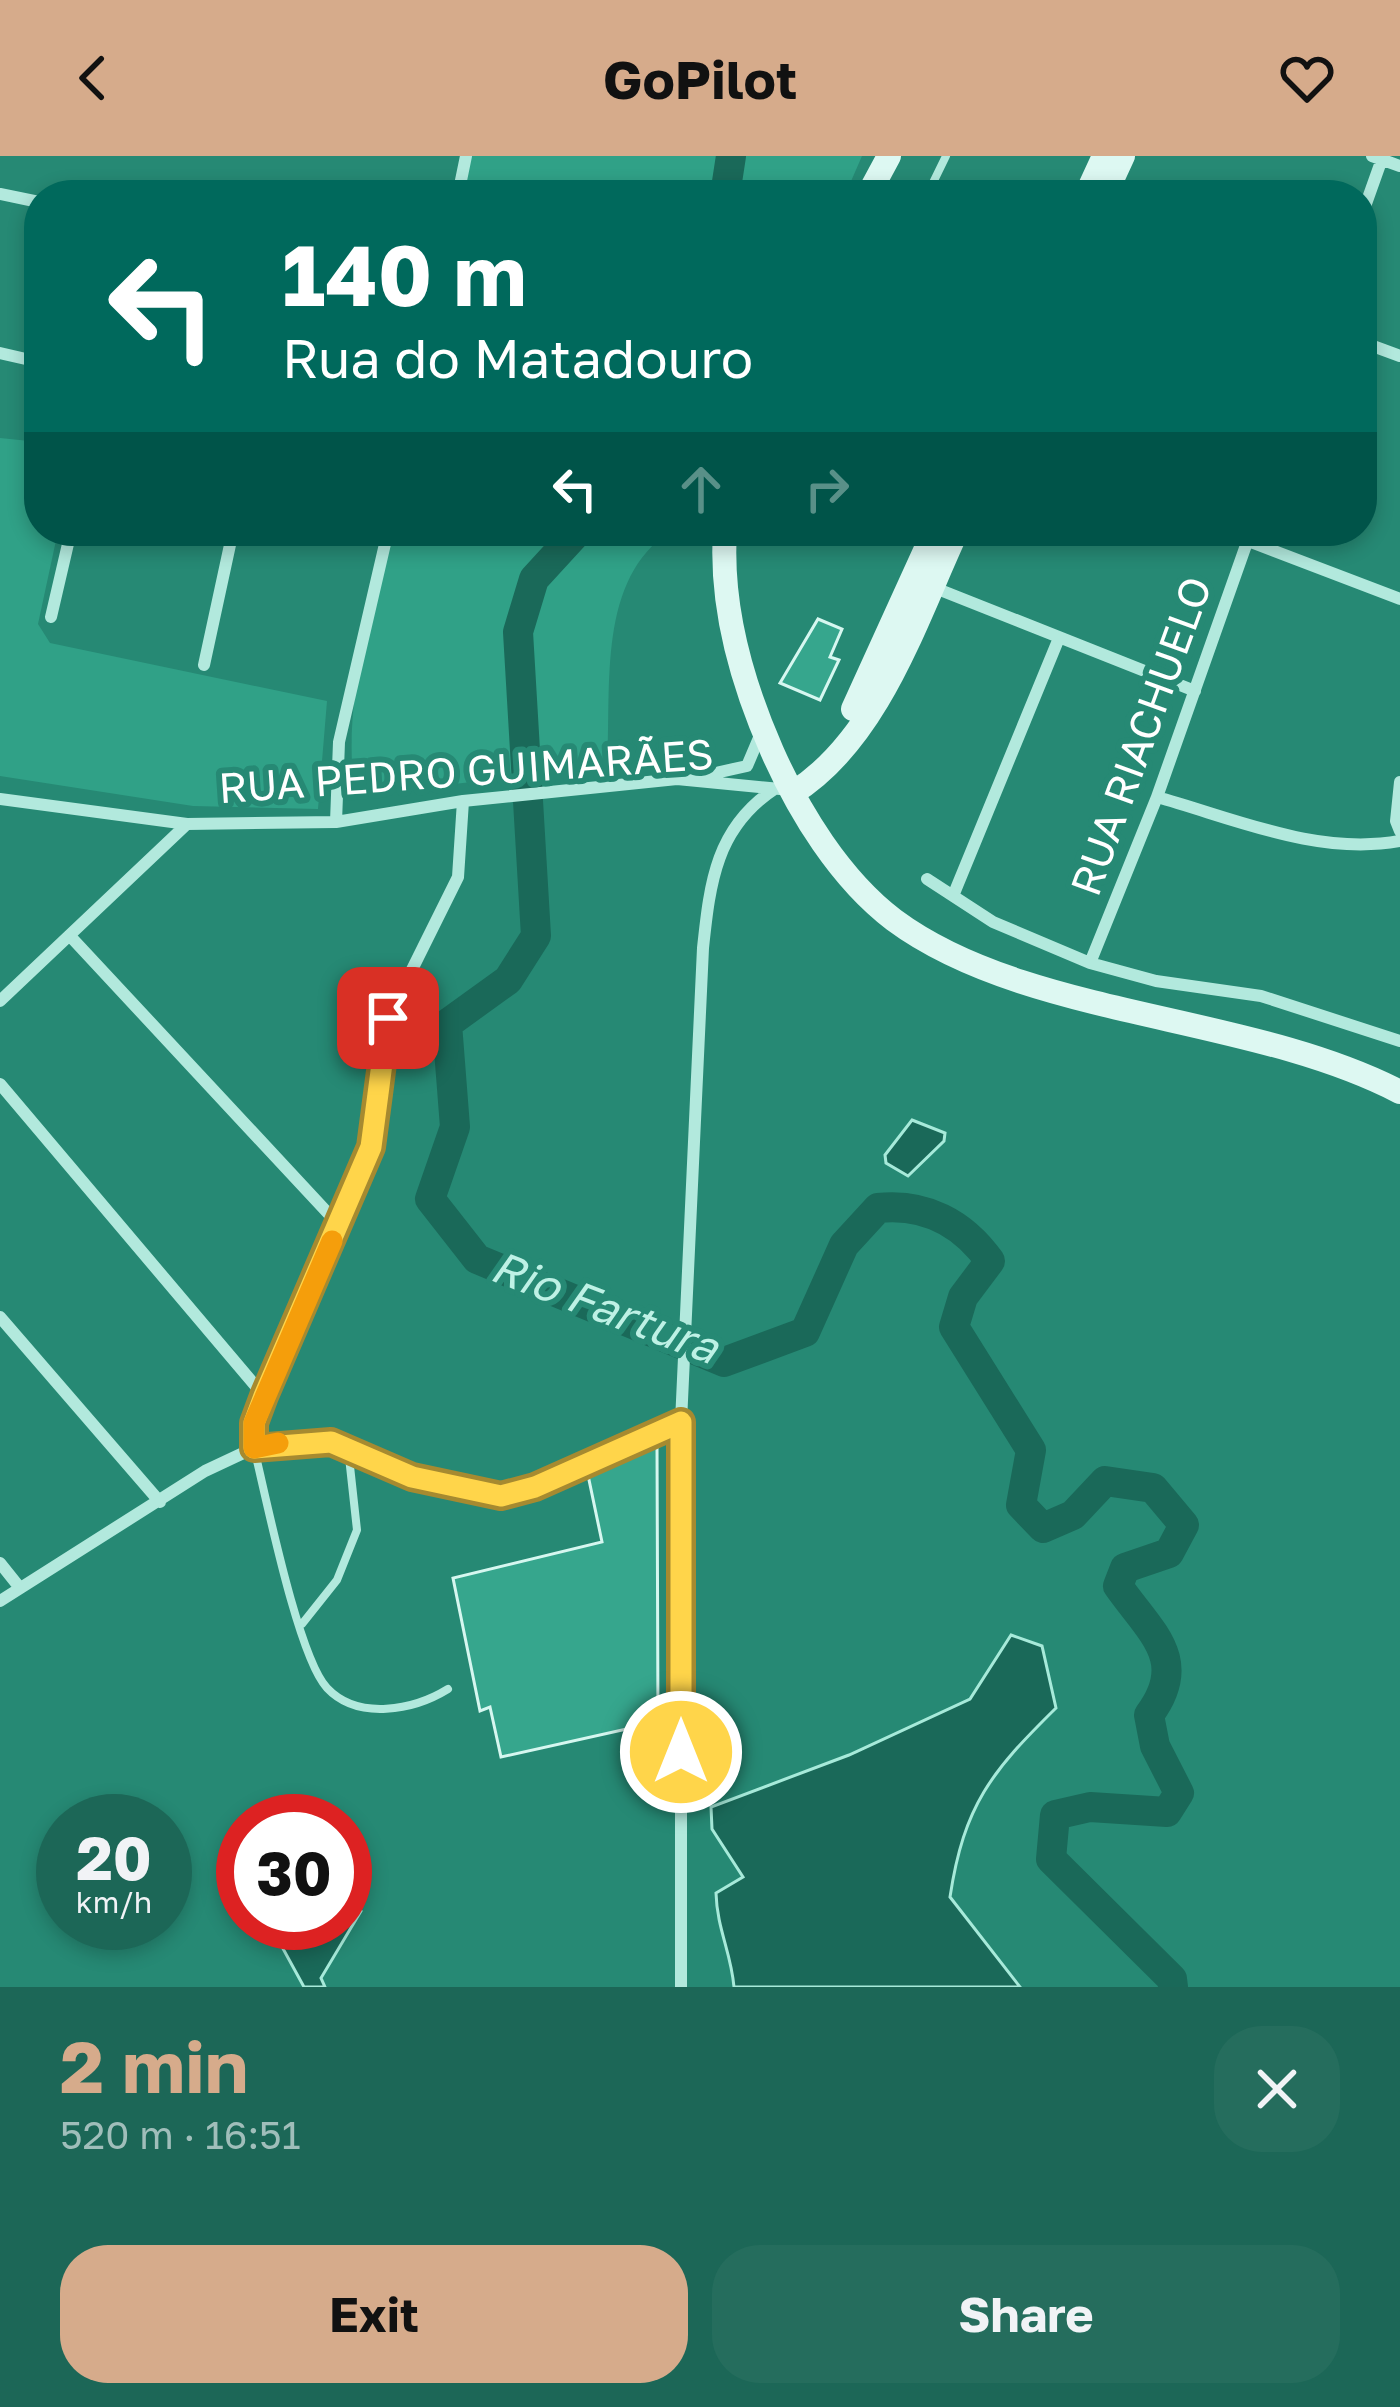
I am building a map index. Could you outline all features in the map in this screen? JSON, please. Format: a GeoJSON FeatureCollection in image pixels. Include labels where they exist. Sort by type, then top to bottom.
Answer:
{"type":"FeatureCollection","features":[{"type":"Feature","properties":{"kind":"main road"},"geometry":{"type":"LineString","coordinates":[[726,546],[728,609],[746,677],[762,728],[796,783]]}},
{"type":"Feature","properties":{"kind":"main road"},"geometry":{"type":"LineString","coordinates":[[921,583],[930,546]]}},
{"type":"Feature","properties":{"kind":"main road"},"geometry":{"type":"LineString","coordinates":[[796,783],[842,728],[921,583],[947,546]]}},
{"type":"Feature","properties":{"kind":"main road"},"geometry":{"type":"LineString","coordinates":[[746,677],[830,851],[895,921],[988,968],[1284,1046],[1400,1092]]}},
{"type":"Feature","properties":{"kind":"street"},"geometry":{"type":"LineString","coordinates":[[1379,157],[1400,166]]}},
{"type":"Feature","properties":{"kind":"street"},"geometry":{"type":"LineString","coordinates":[[51,617],[68,546]]}},
{"type":"Feature","properties":{"kind":"street"},"geometry":{"type":"LineString","coordinates":[[204,665],[230,546]]}},
{"type":"Feature","properties":{"kind":"street"},"geometry":{"type":"LineString","coordinates":[[336,822],[339,742],[385,546]]}},
{"type":"Feature","properties":{"kind":"street","name":"RUA RIACHUELO"},"geometry":{"type":"LineString","coordinates":[[1090,963],[1157,797],[1246,546]]}},
{"type":"Feature","properties":{"kind":"street"},"geometry":{"type":"LineString","coordinates":[[1273,546],[1400,599]]}},
{"type":"Feature","properties":{"kind":"street"},"geometry":{"type":"LineString","coordinates":[[921,583],[1195,691]]}},
{"type":"Feature","properties":{"kind":"street"},"geometry":{"type":"LineString","coordinates":[[953,896],[1060,638]]}},
{"type":"Feature","properties":{"kind":"street"},"geometry":{"type":"LineString","coordinates":[[747,766],[762,728]]}},
{"type":"Feature","properties":{"kind":"street"},"geometry":{"type":"LineString","coordinates":[[677,779],[747,766],[796,783]]}},
{"type":"Feature","properties":{"kind":"street"},"geometry":{"type":"LineString","coordinates":[[681,1987],[683,1332],[710,881],[727,835],[746,811],[757,785],[757,773],[747,766]]}},
{"type":"Feature","properties":{"kind":"street","name":"RUA PEDRO GUIMARÃES"},"geometry":{"type":"LineString","coordinates":[[0,799],[187,824],[336,822],[463,802],[677,779],[796,783]]}},
{"type":"Feature","properties":{"kind":"street"},"geometry":{"type":"LineString","coordinates":[[1400,782],[1400,831]]}},
{"type":"Feature","properties":{"kind":"street"},"geometry":{"type":"LineString","coordinates":[[746,811],[796,783]]}},
{"type":"Feature","properties":{"kind":"street"},"geometry":{"type":"LineString","coordinates":[[1157,797],[1324,844],[1369,847],[1400,841]]}},
{"type":"Feature","properties":{"kind":"street"},"geometry":{"type":"LineString","coordinates":[[254,1448],[254,1423],[264,1396],[371,1147],[388,1018],[458,877],[463,802]]}},
{"type":"Feature","properties":{"kind":"street"},"geometry":{"type":"LineString","coordinates":[[0,1001],[187,824]]}},
{"type":"Feature","properties":{"kind":"street"},"geometry":{"type":"LineString","coordinates":[[927,879],[992,922],[1090,963],[1156,981],[1261,996],[1400,1041]]}},
{"type":"Feature","properties":{"kind":"street"},"geometry":{"type":"LineString","coordinates":[[70,936],[339,1225]]}},
{"type":"Feature","properties":{"kind":"street"},"geometry":{"type":"LineString","coordinates":[[0,1084],[264,1396]]}},
{"type":"Feature","properties":{"kind":"street"},"geometry":{"type":"LineString","coordinates":[[0,1317],[160,1502]]}},
{"type":"Feature","properties":{"kind":"street"},"geometry":{"type":"LineString","coordinates":[[0,1601],[205,1471],[254,1448],[310,1439],[348,1448],[412,1477],[501,1496],[535,1487],[681,1422]]}},
{"type":"Feature","properties":{"kind":"street"},"geometry":{"type":"LineString","coordinates":[[0,1563],[20,1588]]}},
{"type":"Feature","properties":{"kind":"lane"},"geometry":{"type":"LineString","coordinates":[[254,1448],[318,1676],[340,1699],[361,1708],[408,1705],[448,1689]]}},
{"type":"Feature","properties":{"kind":"lane"},"geometry":{"type":"LineString","coordinates":[[302,1625],[337,1580],[357,1530],[348,1448]]}},
{"type":"Feature","properties":{"kind":"green space"},"geometry":{"type":"Polygon","coordinates":[[[466,156],[862,156],[852,180],[461,180],[466,156]]]}},
{"type":"Feature","properties":{"kind":"green space"},"geometry":{"type":"Polygon","coordinates":[[[0,438],[24,440],[24,546],[55,546],[38,624],[50,643],[327,701],[318,809],[193,806],[0,776],[0,438]]]}},
{"type":"Feature","properties":{"kind":"green space"},"geometry":{"type":"Polygon","coordinates":[[[390,546],[654,546],[630,577],[619,606],[610,670],[607,767],[355,795],[352,728],[367,628],[390,546]]]}},
{"type":"Feature","properties":{"kind":"water"},"geometry":{"type":"Polygon","coordinates":[[[912,1120],[945,1133],[944,1141],[908,1176],[886,1163],[885,1155],[912,1120]]]}},
{"type":"Feature","properties":{"kind":"water"},"geometry":{"type":"Polygon","coordinates":[[[1011,1635],[1042,1646],[1056,1708],[984,1792],[963,1838],[950,1897],[1020,1987],[734,1987],[716,1893],[743,1877],[712,1829],[711,1807],[849,1755],[970,1699],[1011,1635]]]}},
{"type":"Feature","properties":{"kind":"water"},"geometry":{"type":"Polygon","coordinates":[[[284,1950],[338,1950],[321,1978],[325,1987],[304,1987],[284,1950]]]}},
{"type":"Feature","properties":{"kind":"building"},"geometry":{"type":"Polygon","coordinates":[[[818,619],[842,629],[830,657],[839,660],[820,700],[780,683],[818,619]]]}},
{"type":"Feature","properties":{"kind":"building"},"geometry":{"type":"Polygon","coordinates":[[[657,1444],[658,1722],[501,1757],[490,1707],[480,1711],[453,1578],[602,1542],[588,1475],[657,1444]]]}},
{"type":"Feature","properties":{"kind":"waterway","name":"Rio Fartura"},"geometry":{"type":"LineString","coordinates":[[727,180],[731,156]]}},
{"type":"Feature","properties":{"kind":"waterway","name":"Rio Fartura"},"geometry":{"type":"LineString","coordinates":[[564,546],[534,579],[518,632],[536,936],[508,980],[447,1024],[455,1127],[430,1199],[477,1259],[724,1362],[805,1332],[844,1245],[878,1208],[927,1213],[968,1236],[990,1261],[963,1297],[954,1327],[1031,1450],[1021,1505],[1043,1528],[1073,1515],[1105,1481],[1153,1488],[1184,1525],[1169,1553],[1125,1568],[1118,1586],[1153,1633],[1166,1662],[1161,1696],[1149,1715],[1155,1746],[1179,1793],[1167,1812],[1090,1807],[1055,1815],[1051,1859],[1172,1979],[1173,1987]]}},
{"type":"Feature","properties":{"kind":"slow traffic"},"geometry":{"type":"LineString","coordinates":[[278,1443],[254,1448],[254,1423],[332,1241]]}},
{"type":"Feature","properties":{"kind":"route"},"geometry":{"type":"LineString","coordinates":[[388,1018],[371,1147],[264,1396],[254,1423],[254,1448],[310,1439],[331,1442],[412,1477],[501,1496],[535,1487],[681,1422],[681,1752]]}}]}
